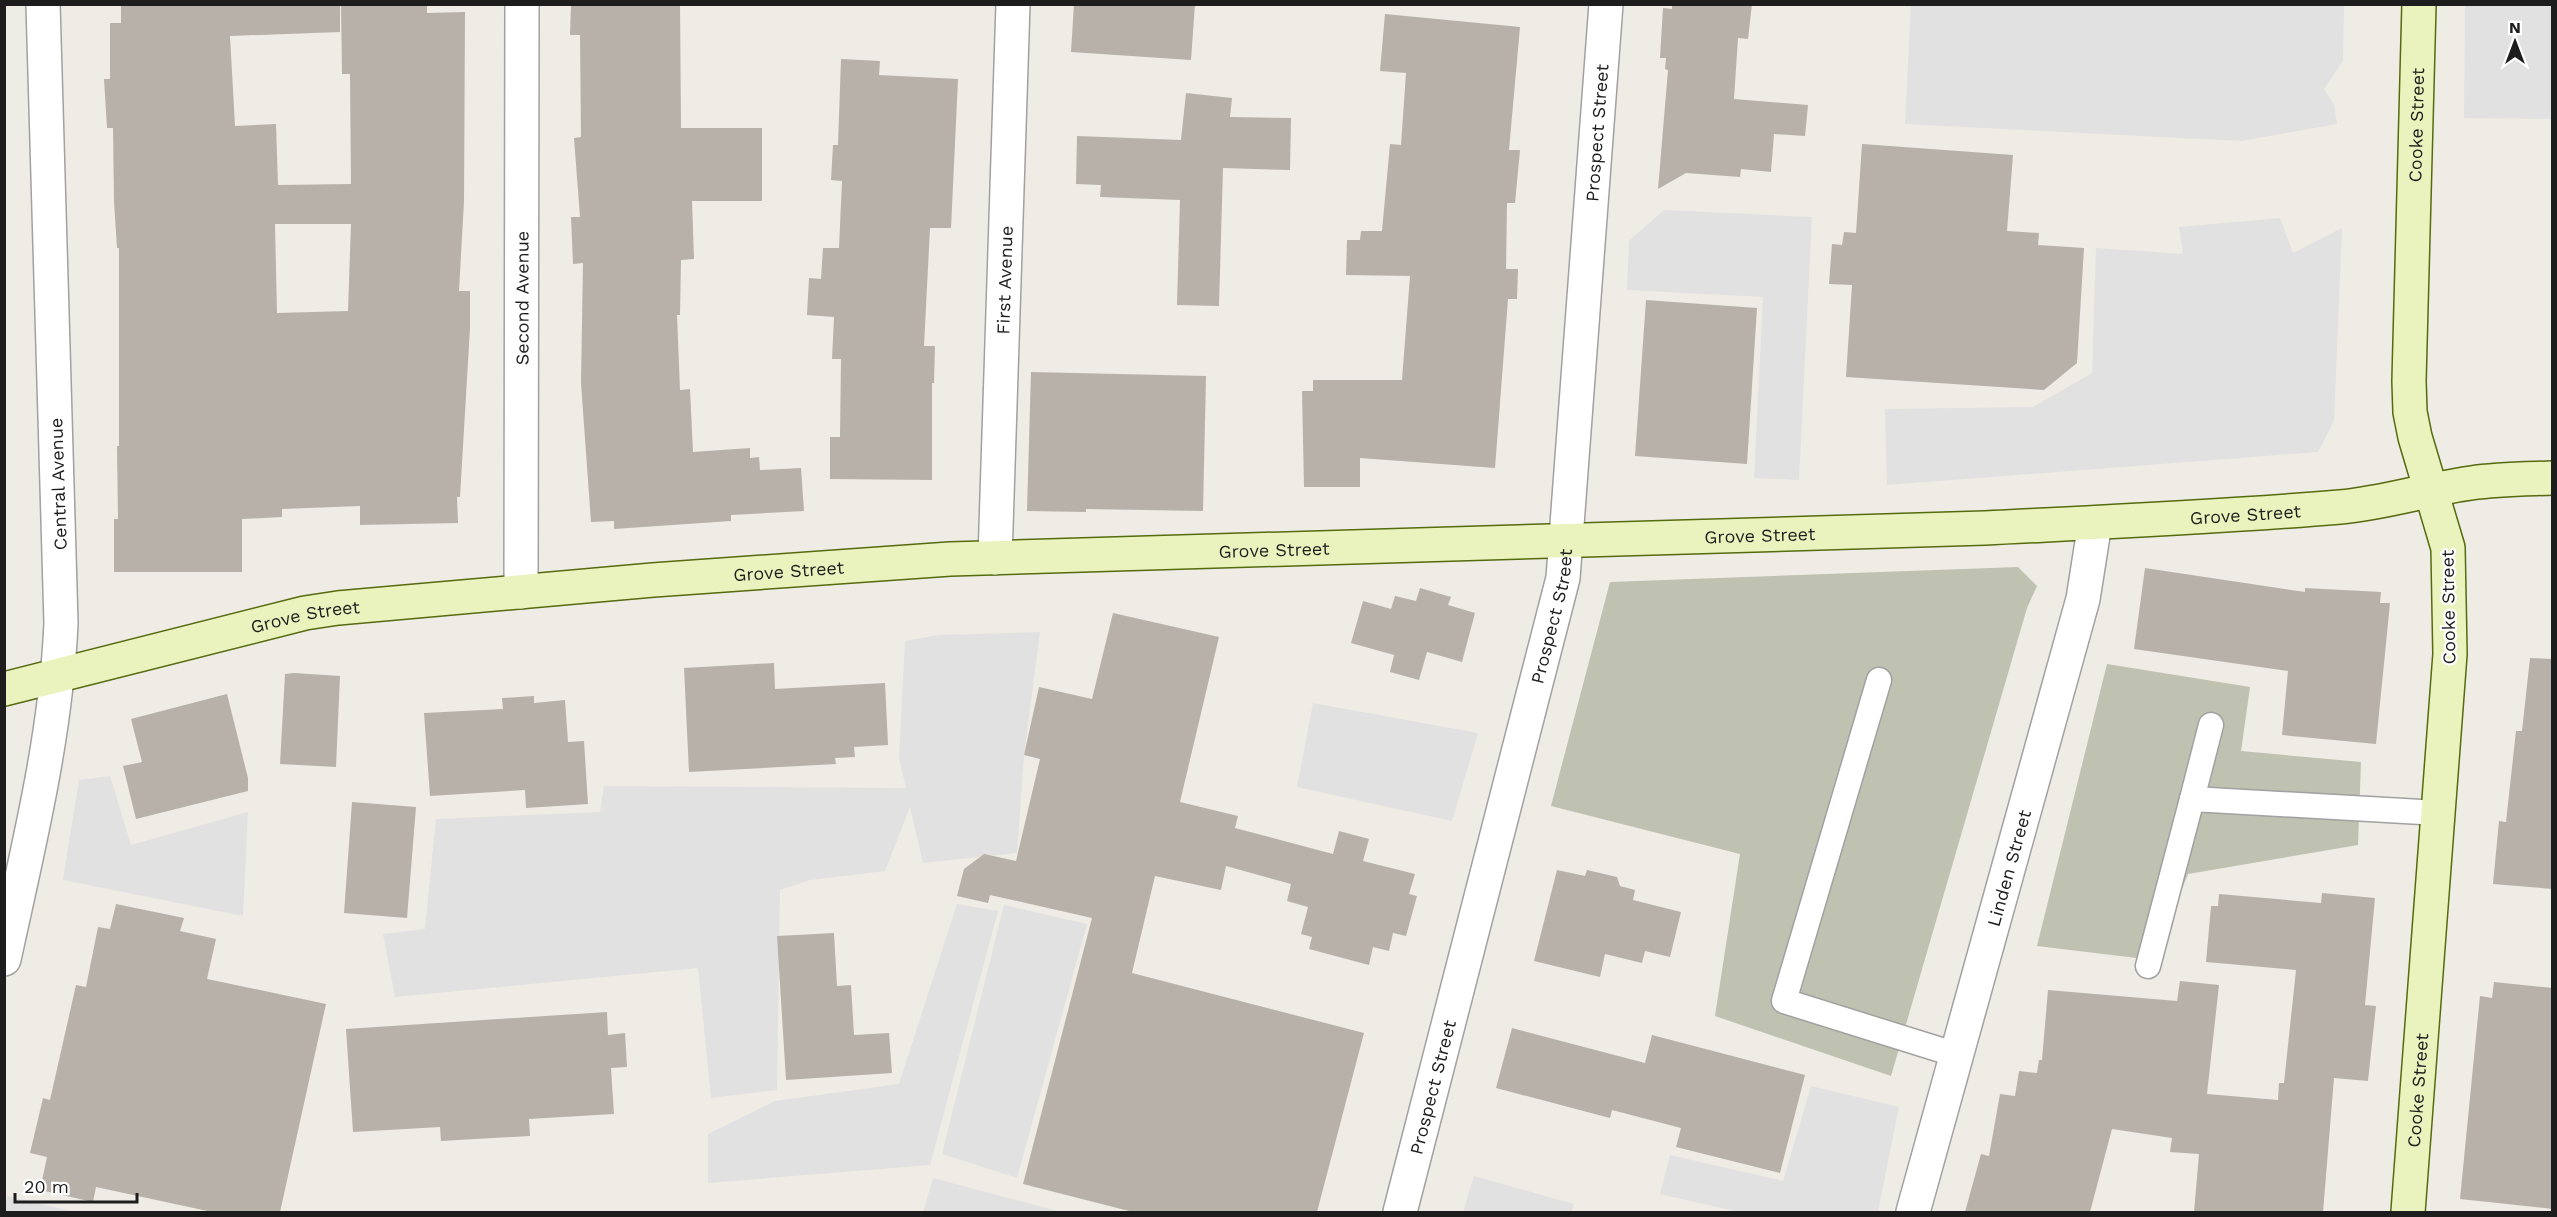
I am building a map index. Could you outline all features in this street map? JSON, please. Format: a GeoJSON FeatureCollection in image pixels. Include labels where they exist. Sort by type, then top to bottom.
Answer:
{"type":"FeatureCollection","features":[{"type":"Feature","properties":{"kind":"main road","name":"Cooke Street"},"geometry":{"type":"LineString","coordinates":[[2408,1212],[2450,654],[2449,564],[2442,523],[2415,437],[2410,412],[2419,4]]}},
{"type":"Feature","properties":{"kind":"main road","name":"Grove Street"},"geometry":{"type":"LineString","coordinates":[[4,689],[305,613],[338,608],[736,574],[995,558],[2095,523],[2343,507],[2489,480],[2553,478]]}},
{"type":"Feature","properties":{"kind":"street","name":"Central Avenue"},"geometry":{"type":"LineString","coordinates":[[4,959],[47,754],[57,676],[61,584],[43,4]]}},
{"type":"Feature","properties":{"kind":"street","name":"Second Avenue"},"geometry":{"type":"LineString","coordinates":[[520,592],[522,4]]}},
{"type":"Feature","properties":{"kind":"street","name":"First Avenue"},"geometry":{"type":"LineString","coordinates":[[995,558],[1013,4]]}},
{"type":"Feature","properties":{"kind":"street","name":"Prospect Street"},"geometry":{"type":"LineString","coordinates":[[1400,1212],[1554,621],[1563,578],[1606,4]]}},
{"type":"Feature","properties":{"kind":"street","name":"Linden Street"},"geometry":{"type":"LineString","coordinates":[[1913,1212],[2083,598],[2095,523]]}},
{"type":"Feature","properties":{"kind":"lane"},"geometry":{"type":"LineString","coordinates":[[1879,680],[1784,1001],[1957,1055]]}},
{"type":"Feature","properties":{"kind":"lane"},"geometry":{"type":"LineString","coordinates":[[2148,966],[2211,725]]}},
{"type":"Feature","properties":{"kind":"lane"},"geometry":{"type":"LineString","coordinates":[[2192,799],[2439,813]]}},
{"type":"Feature","properties":{"kind":"shaded area"},"geometry":{"type":"Polygon","coordinates":[[[1911,5],[2344,5],[2343,61],[2324,89],[2334,104],[2337,124],[2241,141],[1905,124],[1911,5]]]}},
{"type":"Feature","properties":{"kind":"shaded area"},"geometry":{"type":"Polygon","coordinates":[[[2465,5],[2552,5],[2552,119],[2464,118],[2465,5]]]}},
{"type":"Feature","properties":{"kind":"shaded area"},"geometry":{"type":"Polygon","coordinates":[[[1664,210],[1812,217],[1799,480],[1754,478],[1763,297],[1627,290],[1629,241],[1664,210]]]}},
{"type":"Feature","properties":{"kind":"shaded area"},"geometry":{"type":"Polygon","coordinates":[[[2280,218],[2293,253],[2342,228],[2334,421],[2318,452],[1887,485],[1885,409],[2033,407],[2092,373],[2096,248],[2183,254],[2179,227],[2280,218]]]}},
{"type":"Feature","properties":{"kind":"shaded area"},"geometry":{"type":"Polygon","coordinates":[[[2018,567],[2037,586],[2027,608],[1891,1076],[1715,1016],[1740,854],[1551,806],[1610,582],[2018,567]]]}},
{"type":"Feature","properties":{"kind":"shaded area"},"geometry":{"type":"Polygon","coordinates":[[[1040,632],[1024,755],[1017,853],[923,863],[910,807],[885,871],[810,880],[780,890],[777,1090],[711,1098],[698,968],[395,997],[383,934],[425,929],[436,819],[600,812],[604,786],[906,788],[899,758],[905,641],[939,635],[1040,632]]]}},
{"type":"Feature","properties":{"kind":"shaded area"},"geometry":{"type":"Polygon","coordinates":[[[2107,664],[2250,687],[2241,751],[2361,762],[2358,845],[2188,874],[2153,960],[2037,946],[2107,664]]]}},
{"type":"Feature","properties":{"kind":"shaded area"},"geometry":{"type":"Polygon","coordinates":[[[1313,703],[1478,733],[1452,821],[1297,787],[1313,703]]]}},
{"type":"Feature","properties":{"kind":"shaded area"},"geometry":{"type":"Polygon","coordinates":[[[110,776],[131,845],[248,812],[243,916],[63,880],[79,780],[110,776]]]}},
{"type":"Feature","properties":{"kind":"shaded area"},"geometry":{"type":"Polygon","coordinates":[[[957,904],[998,911],[930,1165],[708,1183],[708,1134],[775,1101],[899,1084],[957,904]]]}},
{"type":"Feature","properties":{"kind":"shaded area"},"geometry":{"type":"Polygon","coordinates":[[[1004,905],[1087,924],[1017,1178],[942,1154],[1004,905]]]}},
{"type":"Feature","properties":{"kind":"shaded area"},"geometry":{"type":"Polygon","coordinates":[[[1811,1086],[1899,1107],[1878,1212],[1739,1212],[1660,1194],[1670,1155],[1783,1181],[1811,1086]]]}},
{"type":"Feature","properties":{"kind":"shaded area"},"geometry":{"type":"Polygon","coordinates":[[[1474,1176],[1574,1204],[1572,1212],[1463,1212],[1474,1176]]]}},
{"type":"Feature","properties":{"kind":"shaded area"},"geometry":{"type":"Polygon","coordinates":[[[933,1178],[1061,1212],[923,1212],[933,1178]]]}},
{"type":"Feature","properties":{"kind":"shaded area"},"geometry":{"type":"Polygon","coordinates":[[[7,1196],[75,1212],[5,1212],[7,1196]]]}},
{"type":"Feature","properties":{"kind":"building"},"geometry":{"type":"Polygon","coordinates":[[[121,4],[340,4],[340,32],[230,36],[235,126],[276,124],[278,185],[351,184],[350,74],[342,74],[341,4],[427,4],[427,13],[465,12],[464,201],[459,291],[470,291],[470,328],[460,497],[457,497],[458,523],[360,525],[360,506],[282,509],[282,517],[242,519],[242,572],[114,572],[114,519],[118,519],[119,248],[117,248],[114,202],[113,128],[107,128],[104,79],[110,79],[110,23],[121,23],[121,4]],[[275,224],[277,313],[348,311],[351,224],[275,224]]]}},
{"type":"Feature","properties":{"kind":"building"},"geometry":{"type":"Polygon","coordinates":[[[571,4],[680,4],[681,128],[762,128],[762,201],[692,201],[694,259],[681,260],[680,315],[677,315],[680,390],[690,389],[693,452],[750,448],[750,458],[759,457],[760,470],[801,468],[804,511],[731,515],[731,521],[614,529],[614,521],[591,522],[581,383],[583,263],[573,264],[571,217],[580,217],[574,138],[581,137],[580,35],[570,35],[571,4]]]}},
{"type":"Feature","properties":{"kind":"building"},"geometry":{"type":"Polygon","coordinates":[[[1074,4],[1195,4],[1191,60],[1071,52],[1074,4]]]}},
{"type":"Feature","properties":{"kind":"building"},"geometry":{"type":"Polygon","coordinates":[[[1672,4],[1752,4],[1748,39],[1738,38],[1734,99],[1808,105],[1805,136],[1774,134],[1771,172],[1741,169],[1740,177],[1686,173],[1658,189],[1668,70],[1665,69],[1666,58],[1660,58],[1663,8],[1672,9],[1672,4]]]}},
{"type":"Feature","properties":{"kind":"building"},"geometry":{"type":"Polygon","coordinates":[[[1385,14],[1520,27],[1509,150],[1520,150],[1515,203],[1507,203],[1506,269],[1518,269],[1517,299],[1508,299],[1495,468],[1360,458],[1360,487],[1304,487],[1302,391],[1313,391],[1313,380],[1402,380],[1410,276],[1346,275],[1347,240],[1360,240],[1361,231],[1382,231],[1390,144],[1401,145],[1406,73],[1380,71],[1385,14]]]}},
{"type":"Feature","properties":{"kind":"building"},"geometry":{"type":"Polygon","coordinates":[[[841,59],[880,61],[879,75],[958,79],[951,228],[930,228],[924,346],[935,346],[934,383],[932,383],[932,480],[830,479],[830,437],[840,437],[841,359],[832,359],[834,317],[807,315],[809,278],[821,279],[823,248],[839,248],[842,181],[831,180],[833,145],[838,145],[841,59]]]}},
{"type":"Feature","properties":{"kind":"building"},"geometry":{"type":"Polygon","coordinates":[[[1186,93],[1232,98],[1230,117],[1291,118],[1290,170],[1223,168],[1219,306],[1177,305],[1180,200],[1100,197],[1101,185],[1076,184],[1077,136],[1181,140],[1186,93]]]}},
{"type":"Feature","properties":{"kind":"building"},"geometry":{"type":"Polygon","coordinates":[[[1862,144],[2013,155],[2007,231],[2039,233],[2038,245],[2084,248],[2077,363],[2044,390],[1846,377],[1852,285],[1829,284],[1832,244],[1842,245],[1844,232],[1856,233],[1862,144]]]}},
{"type":"Feature","properties":{"kind":"building"},"geometry":{"type":"Polygon","coordinates":[[[1646,300],[1757,308],[1747,464],[1635,456],[1646,300]]]}},
{"type":"Feature","properties":{"kind":"building"},"geometry":{"type":"Polygon","coordinates":[[[1031,372],[1206,376],[1203,511],[1086,509],[1086,512],[1027,511],[1031,372]]]}},
{"type":"Feature","properties":{"kind":"building"},"geometry":{"type":"Polygon","coordinates":[[[2145,568],[2305,592],[2305,588],[2381,592],[2380,603],[2390,603],[2376,744],[2282,735],[2288,671],[2134,649],[2145,568]]]}},
{"type":"Feature","properties":{"kind":"building"},"geometry":{"type":"Polygon","coordinates":[[[1420,588],[1451,597],[1448,605],[1475,613],[1462,662],[1427,652],[1419,680],[1390,672],[1394,655],[1351,643],[1363,601],[1391,609],[1395,596],[1416,601],[1420,588]]]}},
{"type":"Feature","properties":{"kind":"building"},"geometry":{"type":"Polygon","coordinates":[[[1113,613],[1219,637],[1180,802],[1238,816],[1235,828],[1333,854],[1339,831],[1369,839],[1363,861],[1415,874],[1409,894],[1417,896],[1406,936],[1393,933],[1389,951],[1373,947],[1369,965],[1309,949],[1312,937],[1301,934],[1308,907],[1287,901],[1291,884],[1226,866],[1221,890],[1155,876],[1132,973],[1364,1033],[1317,1212],[1133,1212],[1023,1184],[1092,918],[990,895],[988,903],[957,896],[964,869],[984,854],[1016,861],[1040,759],[1024,755],[1039,687],[1092,699],[1113,613]]]}},
{"type":"Feature","properties":{"kind":"building"},"geometry":{"type":"Polygon","coordinates":[[[2530,658],[2553,659],[2553,889],[2493,884],[2499,821],[2506,822],[2516,731],[2522,731],[2530,658]]]}},
{"type":"Feature","properties":{"kind":"building"},"geometry":{"type":"Polygon","coordinates":[[[774,663],[775,689],[885,683],[888,745],[854,747],[855,757],[835,758],[836,764],[689,772],[684,668],[774,663]]]}},
{"type":"Feature","properties":{"kind":"building"},"geometry":{"type":"Polygon","coordinates":[[[285,674],[340,676],[336,767],[280,764],[285,674]]]}},
{"type":"Feature","properties":{"kind":"building"},"geometry":{"type":"Polygon","coordinates":[[[227,694],[248,778],[248,791],[136,819],[123,766],[142,762],[131,719],[227,694]]]}},
{"type":"Feature","properties":{"kind":"building"},"geometry":{"type":"Polygon","coordinates":[[[534,696],[534,703],[565,700],[568,742],[584,741],[588,804],[526,808],[525,790],[430,796],[424,713],[503,709],[502,698],[534,696]]]}},
{"type":"Feature","properties":{"kind":"building"},"geometry":{"type":"Polygon","coordinates":[[[352,802],[416,807],[407,918],[344,913],[352,802]]]}},
{"type":"Feature","properties":{"kind":"building"},"geometry":{"type":"Polygon","coordinates":[[[1557,870],[1585,876],[1587,870],[1617,877],[1620,886],[1635,890],[1633,900],[1681,912],[1670,957],[1645,951],[1642,963],[1605,954],[1600,977],[1534,961],[1557,870]]]}},
{"type":"Feature","properties":{"kind":"building"},"geometry":{"type":"Polygon","coordinates":[[[2322,893],[2375,898],[2365,1005],[2376,1006],[2368,1081],[2334,1078],[2323,1212],[2194,1212],[2199,1154],[2170,1152],[2172,1138],[2112,1129],[2090,1212],[1965,1212],[1981,1154],[1989,1156],[2000,1094],[2015,1096],[2019,1071],[2037,1073],[2039,1060],[2042,1060],[2048,990],[2177,1001],[2180,981],[2219,985],[2207,1094],[2278,1100],[2279,1083],[2284,1083],[2296,970],[2206,962],[2211,906],[2218,906],[2219,894],[2321,903],[2322,893]]]}},
{"type":"Feature","properties":{"kind":"building"},"geometry":{"type":"Polygon","coordinates":[[[116,904],[184,918],[180,931],[216,939],[207,979],[326,1004],[280,1212],[212,1212],[96,1187],[93,1202],[40,1190],[47,1157],[30,1153],[43,1098],[50,1100],[76,985],[86,987],[98,927],[110,929],[116,904]]]}},
{"type":"Feature","properties":{"kind":"building"},"geometry":{"type":"Polygon","coordinates":[[[834,933],[837,986],[851,985],[854,1035],[889,1033],[892,1073],[786,1080],[777,936],[834,933]]]}},
{"type":"Feature","properties":{"kind":"building"},"geometry":{"type":"Polygon","coordinates":[[[2494,982],[2553,988],[2553,1209],[2460,1199],[2480,996],[2492,998],[2494,982]]]}},
{"type":"Feature","properties":{"kind":"building"},"geometry":{"type":"Polygon","coordinates":[[[607,1012],[608,1035],[625,1033],[627,1067],[611,1068],[614,1114],[529,1119],[530,1136],[441,1141],[440,1127],[353,1132],[346,1029],[607,1012]]]}},
{"type":"Feature","properties":{"kind":"building"},"geometry":{"type":"Polygon","coordinates":[[[1512,1028],[1645,1063],[1652,1035],[1805,1075],[1780,1173],[1676,1147],[1681,1128],[1612,1110],[1610,1118],[1496,1088],[1512,1028]]]}}]}
